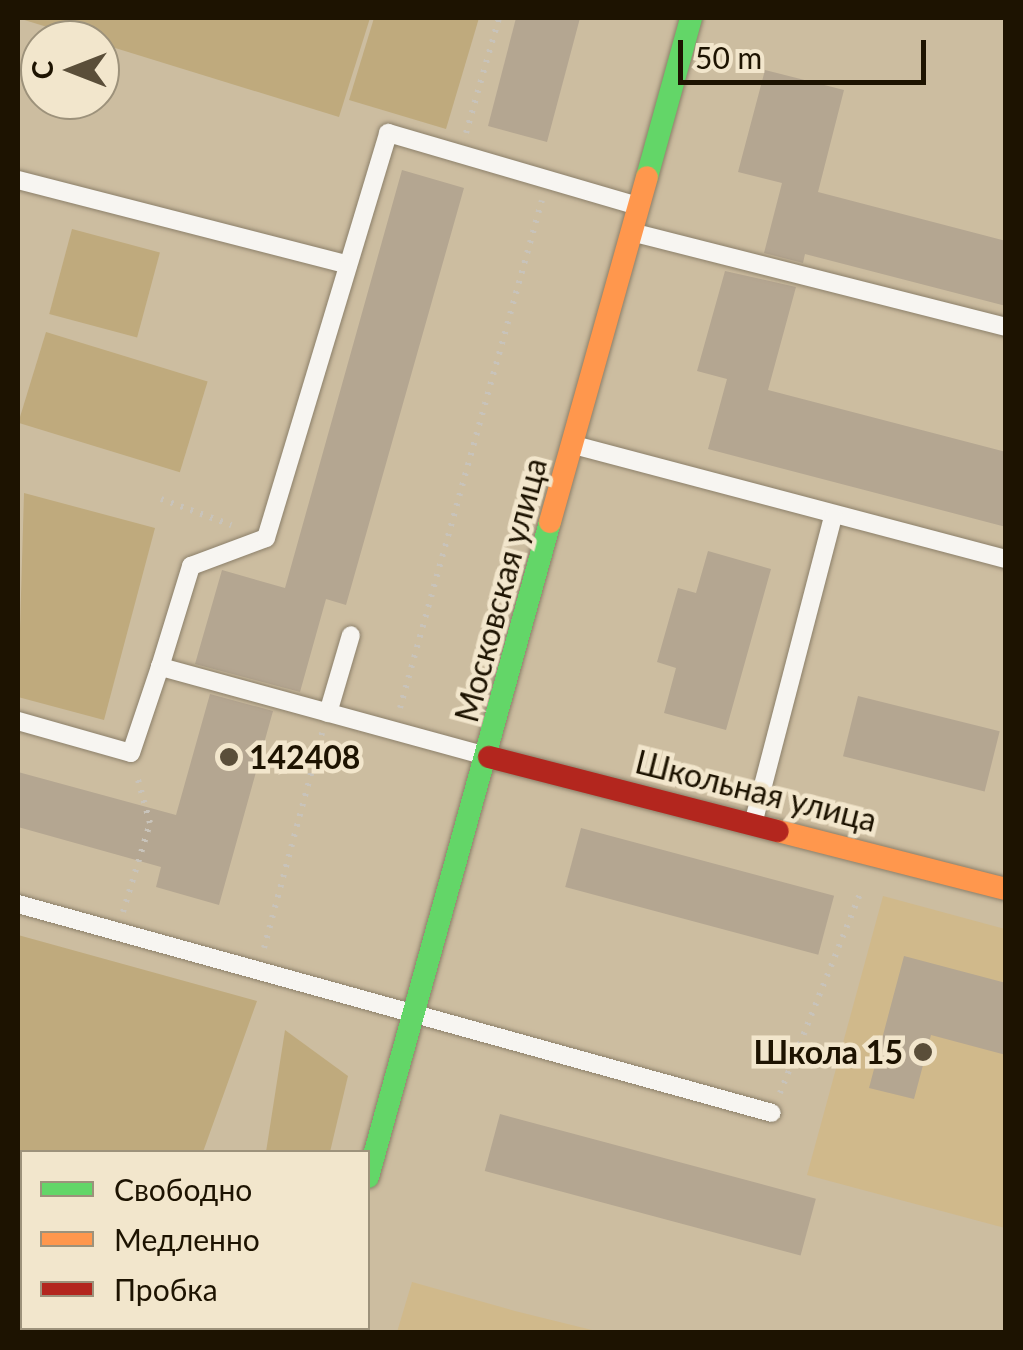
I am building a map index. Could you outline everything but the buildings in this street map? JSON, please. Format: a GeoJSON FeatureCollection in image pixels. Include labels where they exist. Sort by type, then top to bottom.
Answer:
{"type":"FeatureCollection","features":[{"type":"Feature","properties":{"kind":"street","name":"Московская улица"},"geometry":{"type":"LineString","coordinates":[[370,1169],[410,1016],[490,757],[691,18]]}},
{"type":"Feature","properties":{"kind":"street","name":"Школьная улица"},"geometry":{"type":"LineString","coordinates":[[490,757],[1006,889]]}},
{"type":"Feature","properties":{"kind":"lane"},"geometry":{"type":"LineString","coordinates":[[18,720],[130,752],[191,566],[266,538],[344,264],[388,133],[637,206]]}},
{"type":"Feature","properties":{"kind":"lane"},"geometry":{"type":"LineString","coordinates":[[18,180],[344,264]]}},
{"type":"Feature","properties":{"kind":"lane"},"geometry":{"type":"LineString","coordinates":[[630,232],[1006,328]]}},
{"type":"Feature","properties":{"kind":"lane"},"geometry":{"type":"LineString","coordinates":[[573,445],[1006,559]]}},
{"type":"Feature","properties":{"kind":"lane"},"geometry":{"type":"LineString","coordinates":[[753,824],[833,516]]}},
{"type":"Feature","properties":{"kind":"lane"},"geometry":{"type":"LineString","coordinates":[[328,713],[351,635]]}},
{"type":"Feature","properties":{"kind":"lane"},"geometry":{"type":"LineString","coordinates":[[160,667],[490,757]]}},
{"type":"Feature","properties":{"kind":"lane"},"geometry":{"type":"LineString","coordinates":[[18,904],[410,1016],[772,1113]]}},
{"type":"Feature","properties":{"kind":"path"},"geometry":{"type":"LineString","coordinates":[[460,154],[499,18]]}},
{"type":"Feature","properties":{"kind":"path"},"geometry":{"type":"LineString","coordinates":[[394,731],[547,180]]}},
{"type":"Feature","properties":{"kind":"path"},"geometry":{"type":"LineString","coordinates":[[162,500],[266,538]]}},
{"type":"Feature","properties":{"kind":"path"},"geometry":{"type":"LineString","coordinates":[[257,972],[328,713]]}},
{"type":"Feature","properties":{"kind":"path"},"geometry":{"type":"LineString","coordinates":[[117,932],[150,823],[130,752]]}},
{"type":"Feature","properties":{"kind":"path"},"geometry":{"type":"LineString","coordinates":[[772,1113],[875,856]]}},
{"type":"Feature","properties":{"kind":"shaded area"},"geometry":{"type":"Polygon","coordinates":[[[18,18],[370,18],[339,117],[120,49],[120,20],[18,18]]]}},
{"type":"Feature","properties":{"kind":"shaded area"},"geometry":{"type":"Polygon","coordinates":[[[374,18],[479,18],[446,129],[349,100],[374,18]]]}},
{"type":"Feature","properties":{"kind":"shaded area"},"geometry":{"type":"Polygon","coordinates":[[[72,229],[160,253],[137,338],[49,314],[72,229]]]}},
{"type":"Feature","properties":{"kind":"shaded area"},"geometry":{"type":"Polygon","coordinates":[[[46,332],[208,381],[180,472],[18,423],[46,332]]]}},
{"type":"Feature","properties":{"kind":"shaded area"},"geometry":{"type":"Polygon","coordinates":[[[24,493],[155,528],[104,720],[18,697],[24,493]]]}},
{"type":"Feature","properties":{"kind":"shaded area","name":"Школа 15"},"geometry":{"type":"Polygon","coordinates":[[[883,896],[1005,929],[1005,1228],[807,1175],[883,896]]]}},
{"type":"Feature","properties":{"kind":"shaded area"},"geometry":{"type":"Polygon","coordinates":[[[18,935],[257,1001],[204,1150],[20,1150],[20,1330],[138,1332],[18,1332],[18,935]]]}},
{"type":"Feature","properties":{"kind":"shaded area"},"geometry":{"type":"Polygon","coordinates":[[[285,1030],[348,1076],[330,1150],[266,1150],[285,1030]]]}},
{"type":"Feature","properties":{"kind":"shaded area"},"geometry":{"type":"Polygon","coordinates":[[[412,1282],[515,1311],[600,1332],[397,1332],[412,1282]]]}},
{"type":"Feature","properties":{"kind":"traffic: fast"},"geometry":{"type":"LineString","coordinates":[[647,177],[691,18]]}},
{"type":"Feature","properties":{"kind":"traffic: fast"},"geometry":{"type":"LineString","coordinates":[[370,1170],[550,522]]}},
{"type":"Feature","properties":{"kind":"traffic: slow"},"geometry":{"type":"LineString","coordinates":[[550,522],[647,177]]}},
{"type":"Feature","properties":{"kind":"traffic: slow"},"geometry":{"type":"LineString","coordinates":[[778,831],[1006,889]]}},
{"type":"Feature","properties":{"kind":"traffic: jam"},"geometry":{"type":"LineString","coordinates":[[489,757],[778,831]]}},
{"type":"Feature","properties":{"kind":"place","name":"142408"},"geometry":{"type":"Point","coordinates":[229,757]}},
{"type":"Feature","properties":{"kind":"place","name":"Школа 15"},"geometry":{"type":"Point","coordinates":[923,1052]}}]}
